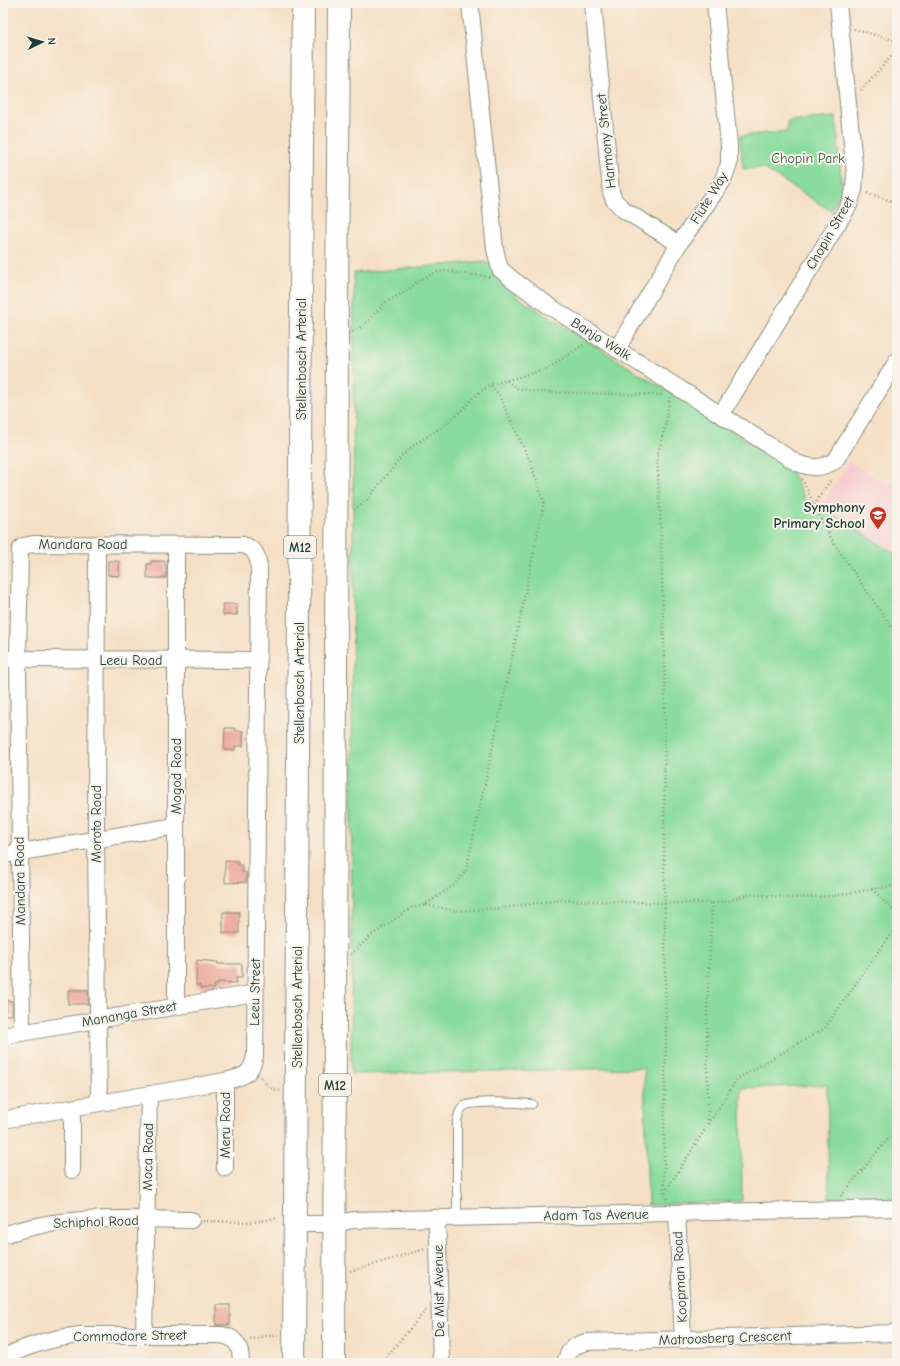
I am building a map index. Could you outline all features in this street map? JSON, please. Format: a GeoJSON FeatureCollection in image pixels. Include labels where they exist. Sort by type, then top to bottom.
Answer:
{"type":"FeatureCollection","features":[{"type":"Feature","properties":{"kind":"main road","name":"Stellenbosch Arterial"},"geometry":{"type":"LineString","coordinates":[[294,1363],[288,1221],[303,3]]}},
{"type":"Feature","properties":{"kind":"main road","name":"M12"},"geometry":{"type":"LineString","coordinates":[[334,1363],[339,3]]}},
{"type":"Feature","properties":{"kind":"street"},"geometry":{"type":"LineString","coordinates":[[470,3],[495,248],[500,269]]}},
{"type":"Feature","properties":{"kind":"street","name":"Harmony Street"},"geometry":{"type":"LineString","coordinates":[[592,3],[611,192],[614,200],[624,210],[679,244]]}},
{"type":"Feature","properties":{"kind":"street","name":"Flute Way"},"geometry":{"type":"LineString","coordinates":[[616,349],[679,244],[722,182],[729,164],[729,145],[715,3]]}},
{"type":"Feature","properties":{"kind":"street","name":"Chopin Street"},"geometry":{"type":"LineString","coordinates":[[721,415],[849,205],[854,190],[855,174],[838,3]]}},
{"type":"Feature","properties":{"kind":"street","name":"Banjo Walk"},"geometry":{"type":"LineString","coordinates":[[500,269],[512,280],[549,306],[616,349],[797,463],[811,468],[826,466],[835,461],[897,361]]}},
{"type":"Feature","properties":{"kind":"street","name":"Mandara Road"},"geometry":{"type":"LineString","coordinates":[[22,1032],[20,852],[10,659],[20,550],[23,546],[33,544],[248,546],[253,549],[258,557],[259,568],[258,660]]}},
{"type":"Feature","properties":{"kind":"street","name":"Moroto Road"},"geometry":{"type":"LineString","coordinates":[[97,545],[96,839],[99,1103]]}},
{"type":"Feature","properties":{"kind":"street","name":"Mogod Road"},"geometry":{"type":"LineString","coordinates":[[176,545],[176,1006]]}},
{"type":"Feature","properties":{"kind":"street","name":"Leeu Road"},"geometry":{"type":"LineString","coordinates":[[10,659],[258,660]]}},
{"type":"Feature","properties":{"kind":"street","name":"Leeu Street"},"geometry":{"type":"LineString","coordinates":[[251,1069],[255,1056],[258,660]]}},
{"type":"Feature","properties":{"kind":"street"},"geometry":{"type":"LineString","coordinates":[[3,855],[176,826]]}},
{"type":"Feature","properties":{"kind":"street","name":"Mananga Street"},"geometry":{"type":"LineString","coordinates":[[3,1036],[255,993]]}},
{"type":"Feature","properties":{"kind":"street"},"geometry":{"type":"LineString","coordinates":[[3,1120],[225,1081],[243,1077],[251,1069]]}},
{"type":"Feature","properties":{"kind":"street","name":"Meru Road"},"geometry":{"type":"LineString","coordinates":[[225,1081],[225,1168]]}},
{"type":"Feature","properties":{"kind":"street","name":"Moca Road"},"geometry":{"type":"LineString","coordinates":[[144,1335],[149,1094]]}},
{"type":"Feature","properties":{"kind":"street"},"geometry":{"type":"LineString","coordinates":[[72,1108],[72,1170]]}},
{"type":"Feature","properties":{"kind":"street","name":"Adam Tas Avenue"},"geometry":{"type":"LineString","coordinates":[[288,1221],[335,1224],[354,1220],[897,1208]]}},
{"type":"Feature","properties":{"kind":"street","name":"Koopman Road"},"geometry":{"type":"LineString","coordinates":[[677,1213],[683,1340]]}},
{"type":"Feature","properties":{"kind":"street","name":"De Mist Avenue"},"geometry":{"type":"LineString","coordinates":[[436,1218],[438,1241],[441,1363]]}},
{"type":"Feature","properties":{"kind":"street","name":"Schiphol Road"},"geometry":{"type":"LineString","coordinates":[[3,1235],[34,1226],[69,1221],[191,1220]]}},
{"type":"Feature","properties":{"kind":"street","name":"Matroosberg Crescent"},"geometry":{"type":"LineString","coordinates":[[565,1363],[567,1355],[571,1349],[578,1344],[586,1342],[897,1333]]}},
{"type":"Feature","properties":{"kind":"street","name":"Commodore Street"},"geometry":{"type":"LineString","coordinates":[[3,1358],[31,1345],[63,1337],[80,1335],[221,1335],[231,1338],[240,1355]]}},
{"type":"Feature","properties":{"kind":"lane"},"geometry":{"type":"LineString","coordinates":[[457,1218],[457,1121],[459,1112],[463,1107],[473,1103],[532,1104]]}},
{"type":"Feature","properties":{"kind":"path"},"geometry":{"type":"LineString","coordinates":[[840,24],[849,28],[897,41]]}},
{"type":"Feature","properties":{"kind":"path"},"geometry":{"type":"LineString","coordinates":[[848,98],[857,96],[865,84],[897,50]]}},
{"type":"Feature","properties":{"kind":"path"},"geometry":{"type":"LineString","coordinates":[[865,193],[897,203]]}},
{"type":"Feature","properties":{"kind":"path"},"geometry":{"type":"LineString","coordinates":[[353,332],[364,325],[386,302],[405,292],[420,280],[434,273],[444,271],[492,278],[500,269]]}},
{"type":"Feature","properties":{"kind":"path"},"geometry":{"type":"LineString","coordinates":[[352,512],[366,501],[402,456],[415,444],[448,423],[464,409],[475,396],[490,385],[547,369],[587,342],[591,333]]}},
{"type":"Feature","properties":{"kind":"path"},"geometry":{"type":"LineString","coordinates":[[507,381],[517,388],[538,392],[670,395],[666,423],[657,457],[665,686],[664,849],[666,1039],[664,1193],[677,1213]]}},
{"type":"Feature","properties":{"kind":"path"},"geometry":{"type":"LineString","coordinates":[[349,955],[352,954],[372,935],[411,908],[425,905],[454,885],[466,871],[514,650],[544,502],[530,461],[498,395],[490,385]]}},
{"type":"Feature","properties":{"kind":"path"},"geometry":{"type":"LineString","coordinates":[[799,472],[835,545],[897,635]]}},
{"type":"Feature","properties":{"kind":"path"},"geometry":{"type":"LineString","coordinates":[[814,505],[833,475]]}},
{"type":"Feature","properties":{"kind":"path"},"geometry":{"type":"LineString","coordinates":[[425,905],[456,911],[502,908],[560,900],[665,903],[712,902],[728,901],[749,894],[792,898],[832,896],[897,885]]}},
{"type":"Feature","properties":{"kind":"path"},"geometry":{"type":"LineString","coordinates":[[872,889],[897,914]]}},
{"type":"Feature","properties":{"kind":"path"},"geometry":{"type":"LineString","coordinates":[[708,1124],[707,1010],[712,902]]}},
{"type":"Feature","properties":{"kind":"path"},"geometry":{"type":"LineString","coordinates":[[664,1193],[737,1079],[826,1028],[870,963],[897,928]]}},
{"type":"Feature","properties":{"kind":"path"},"geometry":{"type":"LineString","coordinates":[[251,1069],[270,1088],[281,1092]]}},
{"type":"Feature","properties":{"kind":"path"},"geometry":{"type":"LineString","coordinates":[[830,1210],[897,1128]]}},
{"type":"Feature","properties":{"kind":"path"},"geometry":{"type":"LineString","coordinates":[[191,1220],[254,1222],[288,1221]]}},
{"type":"Feature","properties":{"kind":"path"},"geometry":{"type":"LineString","coordinates":[[345,1272],[425,1249],[438,1241]]}},
{"type":"Feature","properties":{"kind":"path"},"geometry":{"type":"LineString","coordinates":[[381,1363],[429,1307],[440,1310]]}},
{"type":"Feature","properties":{"kind":"path"},"geometry":{"type":"LineString","coordinates":[[240,1355],[248,1341],[265,1336],[280,1336]]}},
{"type":"Feature","properties":{"kind":"shaded area","name":"Symphony Primary School"},"geometry":{"type":"Polygon","coordinates":[[[849,461],[889,487],[897,475],[897,554],[821,506],[849,461]]]}},
{"type":"Feature","properties":{"kind":"green space","name":"Chopin Park"},"geometry":{"type":"Polygon","coordinates":[[[836,117],[842,189],[831,211],[763,168],[743,169],[740,136],[788,131],[787,121],[836,117]]]}},
{"type":"Feature","properties":{"kind":"green space"},"geometry":{"type":"Polygon","coordinates":[[[486,261],[517,297],[789,467],[811,511],[820,506],[897,555],[897,1198],[829,1198],[827,1085],[741,1088],[742,1201],[648,1205],[644,1068],[351,1074],[354,273],[486,261]]]}},
{"type":"Feature","properties":{"kind":"building"},"geometry":{"type":"Polygon","coordinates":[[[108,561],[119,561],[119,576],[108,575],[108,561]]]}},
{"type":"Feature","properties":{"kind":"building"},"geometry":{"type":"Polygon","coordinates":[[[151,561],[164,561],[166,565],[166,578],[147,578],[147,564],[151,564],[151,561]]]}},
{"type":"Feature","properties":{"kind":"building"},"geometry":{"type":"Polygon","coordinates":[[[223,604],[237,604],[237,615],[223,615],[223,604]]]}},
{"type":"Feature","properties":{"kind":"building"},"geometry":{"type":"Polygon","coordinates":[[[225,728],[235,728],[235,731],[243,731],[243,746],[235,746],[235,750],[224,750],[225,728]]]}},
{"type":"Feature","properties":{"kind":"building"},"geometry":{"type":"Polygon","coordinates":[[[225,861],[238,861],[238,865],[242,865],[242,872],[246,872],[246,882],[225,883],[225,861]]]}},
{"type":"Feature","properties":{"kind":"building"},"geometry":{"type":"Polygon","coordinates":[[[223,912],[239,912],[239,933],[223,933],[223,912]]]}},
{"type":"Feature","properties":{"kind":"building"},"geometry":{"type":"Polygon","coordinates":[[[197,960],[218,962],[218,964],[242,964],[242,978],[236,978],[236,983],[218,982],[218,985],[214,985],[214,989],[200,988],[200,985],[196,985],[197,960]]]}},
{"type":"Feature","properties":{"kind":"building"},"geometry":{"type":"Polygon","coordinates":[[[68,990],[88,990],[88,1004],[68,1004],[68,990]]]}},
{"type":"Feature","properties":{"kind":"building"},"geometry":{"type":"Polygon","coordinates":[[[3,1001],[12,1001],[12,1015],[3,1015],[3,1001]]]}},
{"type":"Feature","properties":{"kind":"building"},"geometry":{"type":"Polygon","coordinates":[[[216,1305],[230,1305],[230,1325],[216,1325],[216,1305]]]}},
{"type":"Feature","properties":{"kind":"place","name":"Symphony Primary School"},"geometry":{"type":"Point","coordinates":[878,530]}}]}
